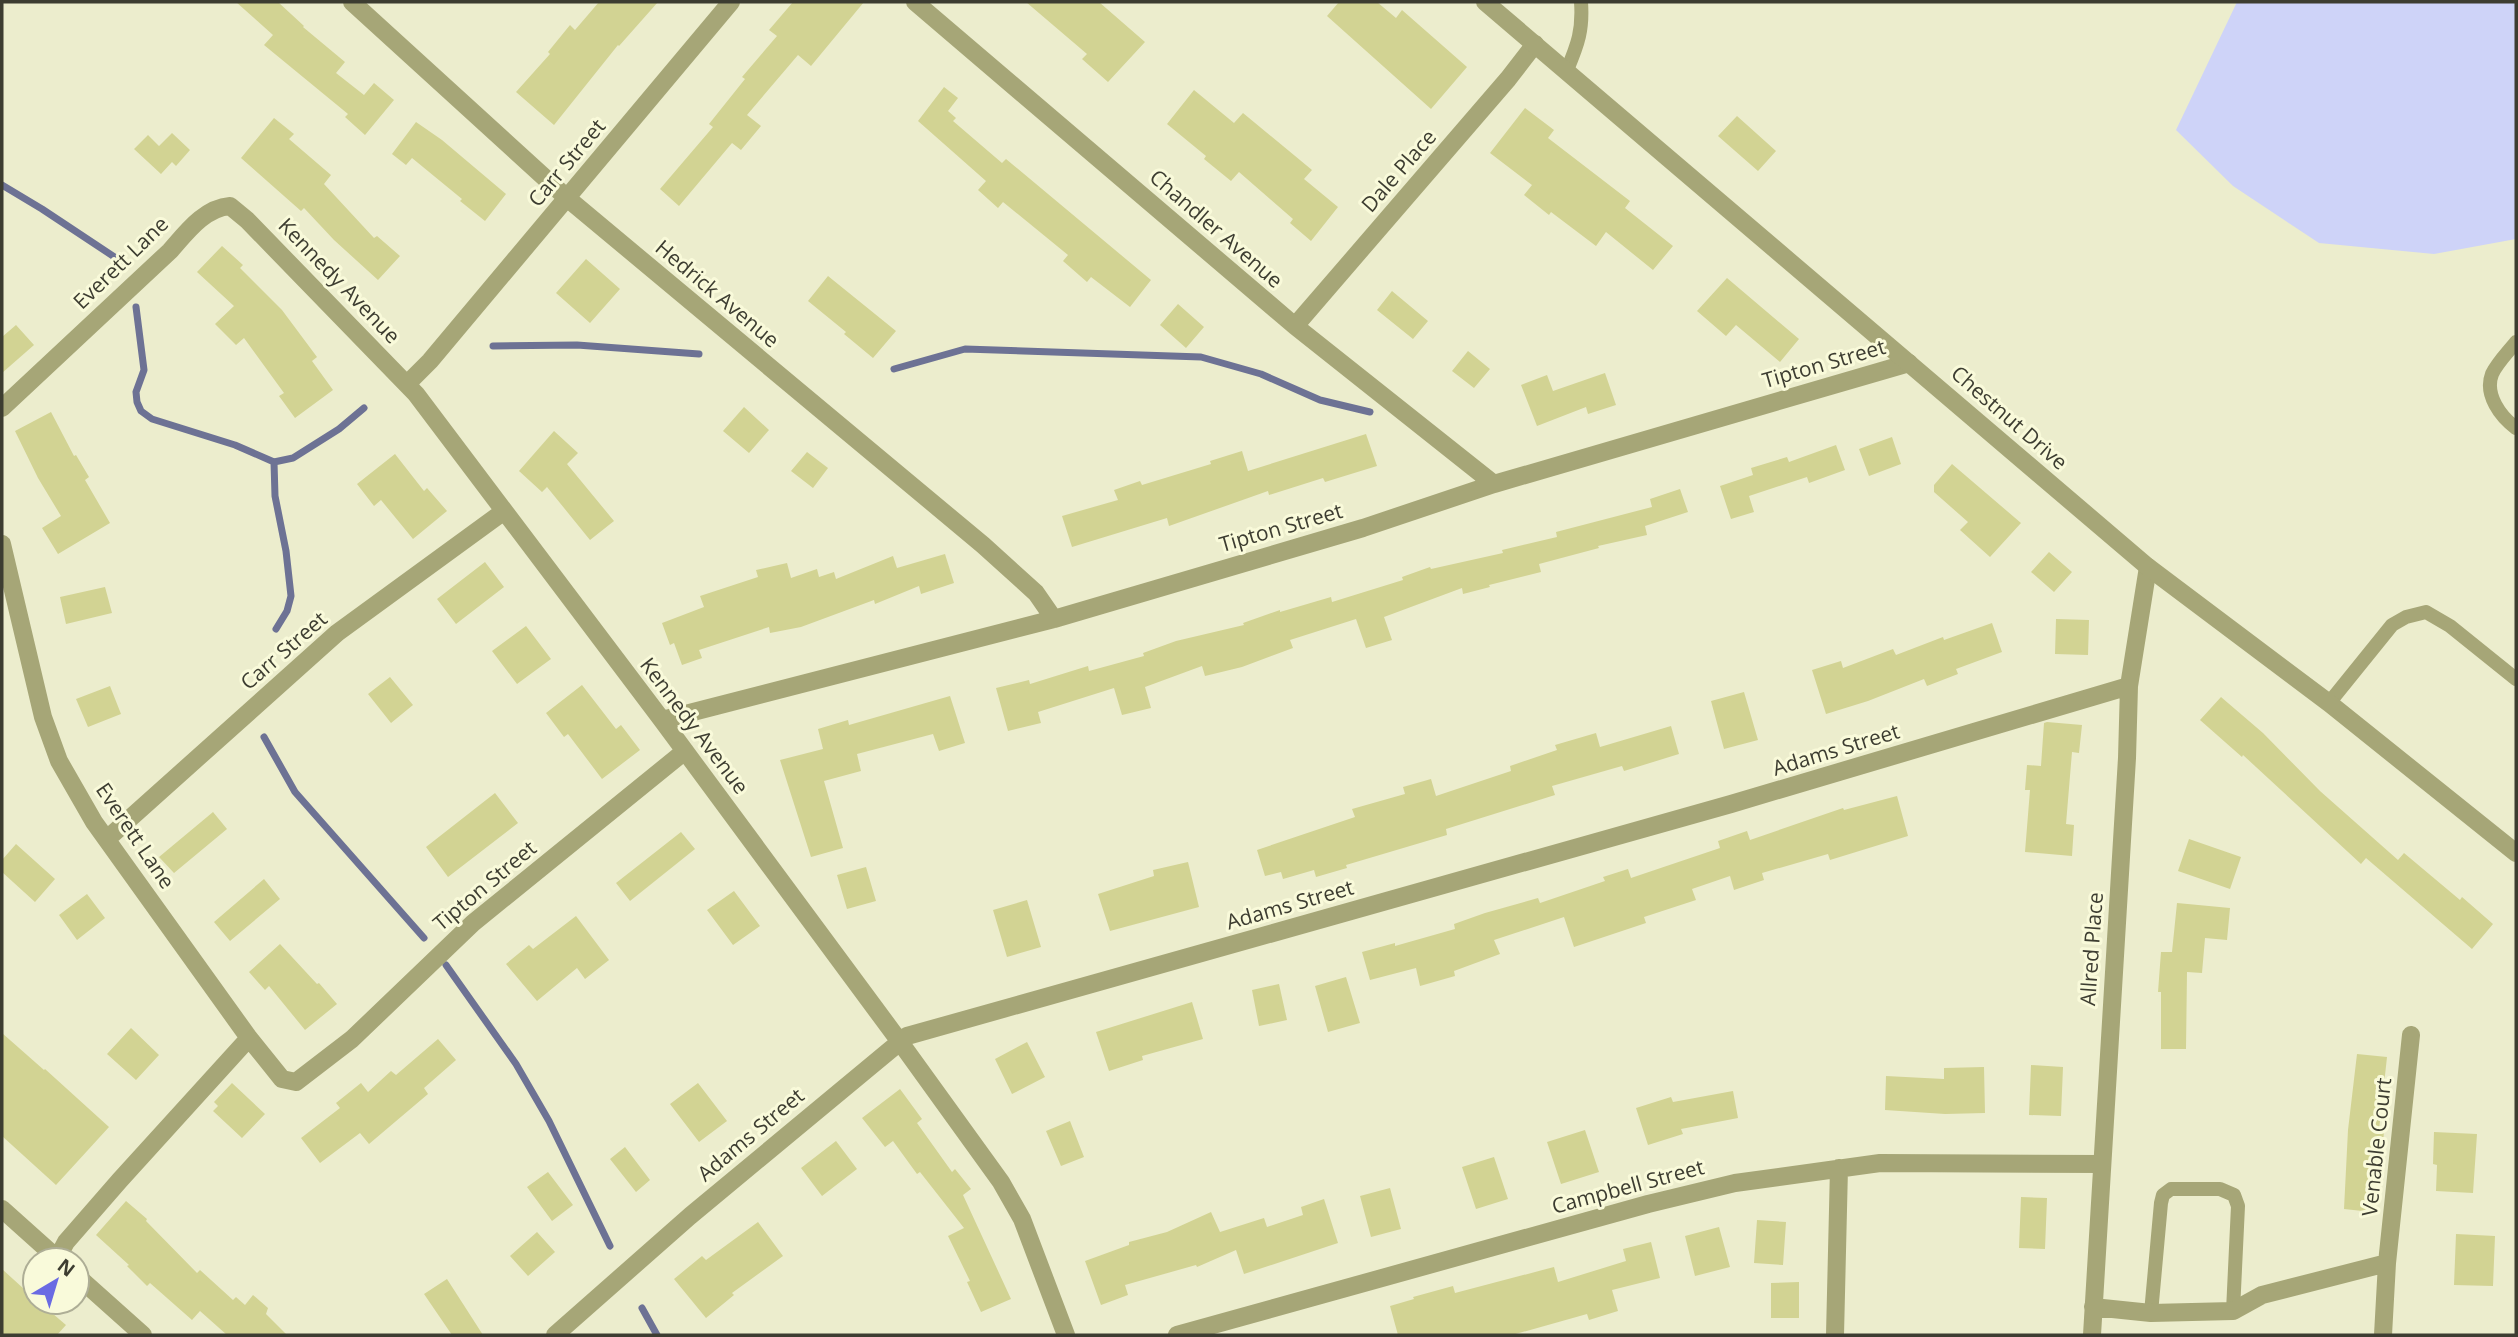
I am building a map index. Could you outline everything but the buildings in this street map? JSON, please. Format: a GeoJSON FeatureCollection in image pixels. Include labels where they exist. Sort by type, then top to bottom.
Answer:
{"type":"FeatureCollection","features":[{"type":"Feature","properties":{"kind":"street","name":"Hedrick Avenue"},"geometry":{"type":"LineString","coordinates":[[352,2],[568,198],[983,545],[1037,593],[1054,619]]}},
{"type":"Feature","properties":{"kind":"street","name":"Carr Street"},"geometry":{"type":"LineString","coordinates":[[407,384],[430,361],[731,2]]}},
{"type":"Feature","properties":{"kind":"street","name":"Chandler Avenue"},"geometry":{"type":"LineString","coordinates":[[915,2],[1295,326],[1493,484]]}},
{"type":"Feature","properties":{"kind":"street","name":"Chestnut Drive"},"geometry":{"type":"LineString","coordinates":[[1486,2],[2148,567],[2329,703],[2516,853]]}},
{"type":"Feature","properties":{"kind":"street","name":"Dale Place"},"geometry":{"type":"LineString","coordinates":[[1295,326],[1508,79],[1535,44]]}},
{"type":"Feature","properties":{"kind":"street","name":"Kennedy Avenue"},"geometry":{"type":"LineString","coordinates":[[212,211],[230,206],[247,220],[407,384],[662,720],[1001,1182],[1022,1219],[1066,1335]]}},
{"type":"Feature","properties":{"kind":"street","name":"Everett Lane"},"geometry":{"type":"LineString","coordinates":[[2,408],[170,251],[194,225],[212,211]]}},
{"type":"Feature","properties":{"kind":"street","name":"Tipton Street"},"geometry":{"type":"LineString","coordinates":[[662,720],[1054,619],[1363,528],[1493,484],[1909,363]]}},
{"type":"Feature","properties":{"kind":"street","name":"Carr Street"},"geometry":{"type":"LineString","coordinates":[[107,839],[337,633],[503,512]]}},
{"type":"Feature","properties":{"kind":"street","name":"Everett Lane"},"geometry":{"type":"LineString","coordinates":[[2,544],[43,717],[59,761],[94,822],[249,1038],[282,1079],[296,1082],[321,1063]]}},
{"type":"Feature","properties":{"kind":"street","name":"Allred Place"},"geometry":{"type":"LineString","coordinates":[[2092,1335],[2127,758],[2129,686],[2148,567]]}},
{"type":"Feature","properties":{"kind":"street","name":"Adams Street"},"geometry":{"type":"LineString","coordinates":[[555,1335],[690,1216],[907,1036],[1718,808],[2129,686]]}},
{"type":"Feature","properties":{"kind":"street","name":"Tipton Street"},"geometry":{"type":"LineString","coordinates":[[321,1063],[352,1039],[473,923],[685,751]]}},
{"type":"Feature","properties":{"kind":"street","name":"Venable Court"},"geometry":{"type":"LineString","coordinates":[[2384,1335],[2387,1263],[2411,1035]]}},
{"type":"Feature","properties":{"kind":"street"},"geometry":{"type":"LineString","coordinates":[[64,1246],[249,1038]]}},
{"type":"Feature","properties":{"kind":"street","name":"Campbell Street"},"geometry":{"type":"LineString","coordinates":[[1177,1335],[1734,1183],[1880,1163],[2102,1164]]}},
{"type":"Feature","properties":{"kind":"street"},"geometry":{"type":"LineString","coordinates":[[1835,1335],[1839,1168]]}},
{"type":"Feature","properties":{"kind":"street"},"geometry":{"type":"LineString","coordinates":[[2,1209],[43,1246]]}},
{"type":"Feature","properties":{"kind":"street"},"geometry":{"type":"LineString","coordinates":[[2093,1307],[2151,1312],[2233,1311],[2262,1295],[2387,1263]]}},
{"type":"Feature","properties":{"kind":"street"},"geometry":{"type":"LineString","coordinates":[[91,1289],[143,1335]]}},
{"type":"Feature","properties":{"kind":"lane"},"geometry":{"type":"LineString","coordinates":[[1567,70],[1578,46],[1582,25],[1581,2]]}},
{"type":"Feature","properties":{"kind":"lane"},"geometry":{"type":"LineString","coordinates":[[2516,342],[2492,374],[2490,385],[2496,410],[2516,428]]}},
{"type":"Feature","properties":{"kind":"lane"},"geometry":{"type":"LineString","coordinates":[[2329,703],[2392,625],[2406,617],[2426,612],[2450,626],[2516,679]]}},
{"type":"Feature","properties":{"kind":"lane"},"geometry":{"type":"LineString","coordinates":[[2151,1312],[2161,1203],[2163,1195],[2171,1189],[2220,1189],[2234,1195],[2238,1206],[2233,1311]]}},
{"type":"Feature","properties":{"kind":"shaded area"},"geometry":{"type":"Polygon","coordinates":[[[2237,2],[2516,2],[2516,239],[2434,254],[2319,243],[2233,186],[2176,130],[2237,2]]]}},
{"type":"Feature","properties":{"kind":"waterway"},"geometry":{"type":"LineString","coordinates":[[2,185],[125,264],[125,267]]}},
{"type":"Feature","properties":{"kind":"waterway"},"geometry":{"type":"LineString","coordinates":[[136,307],[144,370],[136,392],[137,402],[141,411],[152,419],[235,445],[274,462],[293,458],[339,429],[364,408]]}},
{"type":"Feature","properties":{"kind":"waterway"},"geometry":{"type":"LineString","coordinates":[[493,346],[577,345],[699,354]]}},
{"type":"Feature","properties":{"kind":"waterway"},"geometry":{"type":"LineString","coordinates":[[894,369],[965,349],[1201,357],[1261,374],[1320,400],[1370,412]]}},
{"type":"Feature","properties":{"kind":"waterway"},"geometry":{"type":"LineString","coordinates":[[274,462],[275,496],[286,551],[291,596],[287,611],[276,629]]}},
{"type":"Feature","properties":{"kind":"waterway"},"geometry":{"type":"LineString","coordinates":[[264,737],[295,792],[424,938]]}},
{"type":"Feature","properties":{"kind":"waterway"},"geometry":{"type":"LineString","coordinates":[[446,965],[516,1064],[549,1121],[610,1246]]}},
{"type":"Feature","properties":{"kind":"waterway"},"geometry":{"type":"LineString","coordinates":[[642,1308],[657,1335]]}}]}
